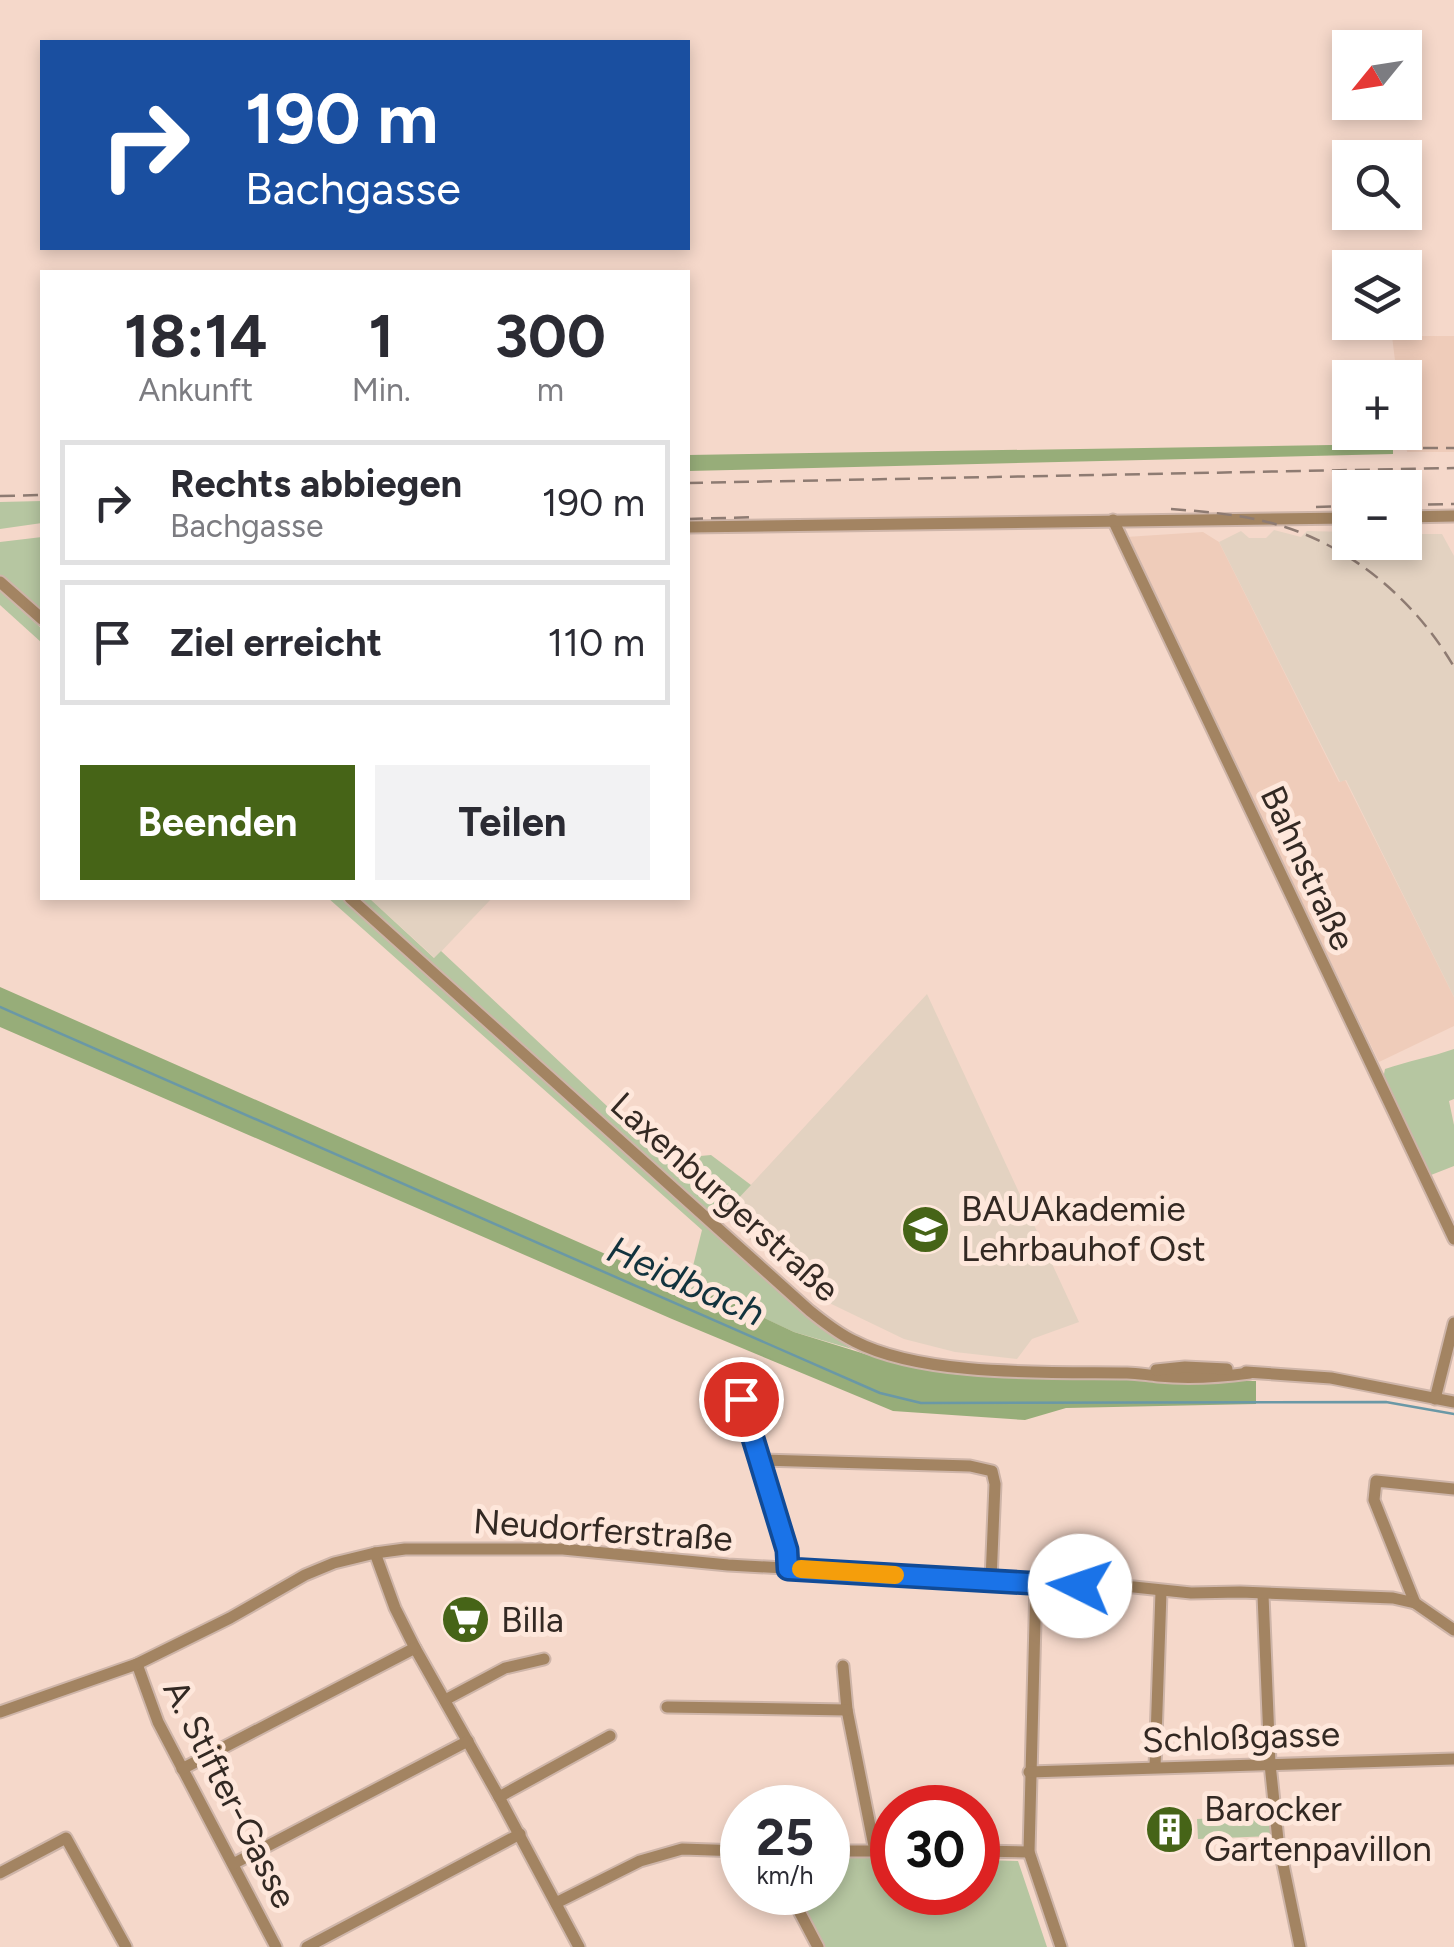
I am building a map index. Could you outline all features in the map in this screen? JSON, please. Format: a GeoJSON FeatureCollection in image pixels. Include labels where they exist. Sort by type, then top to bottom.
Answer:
{"type":"FeatureCollection","features":[{"type":"Feature","properties":{"kind":"street"},"geometry":{"type":"LineString","coordinates":[[1422,517],[1454,516]]}},
{"type":"Feature","properties":{"kind":"street"},"geometry":{"type":"LineString","coordinates":[[690,527],[1332,518]]}},
{"type":"Feature","properties":{"kind":"street","name":"Bahnstraße"},"geometry":{"type":"LineString","coordinates":[[1113,520],[1454,1239]]}},
{"type":"Feature","properties":{"kind":"street"},"geometry":{"type":"LineString","coordinates":[[0,582],[40,617]]}},
{"type":"Feature","properties":{"kind":"street","name":"Laxenburgerstraße"},"geometry":{"type":"LineString","coordinates":[[352,900],[743,1252],[833,1329],[856,1343],[884,1353],[954,1366],[1159,1376],[1319,1376],[1454,1402]]}},
{"type":"Feature","properties":{"kind":"street"},"geometry":{"type":"LineString","coordinates":[[1435,1398],[1454,1323]]}},
{"type":"Feature","properties":{"kind":"street"},"geometry":{"type":"LineString","coordinates":[[732,1369],[787,1550],[788,1569]]}},
{"type":"Feature","properties":{"kind":"street"},"geometry":{"type":"LineString","coordinates":[[759,1460],[970,1466],[992,1471],[995,1484],[991,1580]]}},
{"type":"Feature","properties":{"kind":"street"},"geometry":{"type":"LineString","coordinates":[[1454,1489],[1376,1481],[1374,1500],[1415,1603],[1454,1630]]}},
{"type":"Feature","properties":{"kind":"street","name":"Neudorferstraße"},"geometry":{"type":"LineString","coordinates":[[0,1712],[137,1664],[334,1563],[405,1548],[564,1549],[788,1569],[1160,1592],[1393,1598],[1415,1603]]}},
{"type":"Feature","properties":{"kind":"street"},"geometry":{"type":"LineString","coordinates":[[375,1552],[414,1648],[520,1834],[578,1947]]}},
{"type":"Feature","properties":{"kind":"street"},"geometry":{"type":"LineString","coordinates":[[1036,1583],[1029,1852],[1062,1947]]}},
{"type":"Feature","properties":{"kind":"street"},"geometry":{"type":"LineString","coordinates":[[1155,1767],[1160,1592]]}},
{"type":"Feature","properties":{"kind":"street"},"geometry":{"type":"LineString","coordinates":[[1264,1595],[1270,1764],[1278,1840],[1300,1947]]}},
{"type":"Feature","properties":{"kind":"street"},"geometry":{"type":"LineString","coordinates":[[182,1769],[414,1648]]}},
{"type":"Feature","properties":{"kind":"street"},"geometry":{"type":"LineString","coordinates":[[445,1700],[504,1668],[544,1659]]}},
{"type":"Feature","properties":{"kind":"street","name":"A. Stifter-Gasse"},"geometry":{"type":"LineString","coordinates":[[137,1664],[158,1722],[276,1947]]}},
{"type":"Feature","properties":{"kind":"street"},"geometry":{"type":"LineString","coordinates":[[843,1666],[870,1828]]}},
{"type":"Feature","properties":{"kind":"street"},"geometry":{"type":"LineString","coordinates":[[667,1707],[848,1710]]}},
{"type":"Feature","properties":{"kind":"street"},"geometry":{"type":"LineString","coordinates":[[499,1796],[610,1736]]}},
{"type":"Feature","properties":{"kind":"street"},"geometry":{"type":"LineString","coordinates":[[233,1864],[468,1741]]}},
{"type":"Feature","properties":{"kind":"street","name":"Schloßgasse"},"geometry":{"type":"LineString","coordinates":[[1029,1772],[1454,1759]]}},
{"type":"Feature","properties":{"kind":"street"},"geometry":{"type":"LineString","coordinates":[[307,1947],[520,1834]]}},
{"type":"Feature","properties":{"kind":"street"},"geometry":{"type":"LineString","coordinates":[[0,1873],[66,1838],[126,1947]]}},
{"type":"Feature","properties":{"kind":"street"},"geometry":{"type":"LineString","coordinates":[[556,1903],[640,1860],[682,1848],[720,1850]]}},
{"type":"Feature","properties":{"kind":"street"},"geometry":{"type":"LineString","coordinates":[[1000,1851],[1029,1852]]}},
{"type":"Feature","properties":{"kind":"street"},"geometry":{"type":"LineString","coordinates":[[801,1915],[818,1947]]}},
{"type":"Feature","properties":{"kind":"shaded area"},"geometry":{"type":"Polygon","coordinates":[[[1454,336],[1454,452],[1407,452],[1422,450],[1422,360],[1395,360],[1392,340],[1454,336]]]}},
{"type":"Feature","properties":{"kind":"shaded area"},"geometry":{"type":"Polygon","coordinates":[[[1274,530],[1301,537],[1307,531],[1332,532],[1332,560],[1422,560],[1422,534],[1442,534],[1454,556],[1454,997],[1346,780],[1340,782],[1219,542],[1241,531],[1249,538],[1266,538],[1274,530]]]}},
{"type":"Feature","properties":{"kind":"shaded area"},"geometry":{"type":"Polygon","coordinates":[[[1203,532],[1219,542],[1339,782],[1345,780],[1454,997],[1454,1026],[1379,1062],[1126,537],[1203,532]]]}},
{"type":"Feature","properties":{"kind":"shaded area"},"geometry":{"type":"Polygon","coordinates":[[[371,900],[490,900],[435,958],[371,900]]]}},
{"type":"Feature","properties":{"kind":"shaded area"},"geometry":{"type":"Polygon","coordinates":[[[927,994],[1079,1322],[1032,1339],[1017,1359],[955,1352],[904,1339],[821,1299],[722,1216],[927,994]]]}},
{"type":"Feature","properties":{"kind":"green space"},"geometry":{"type":"Polygon","coordinates":[[[1332,445],[1332,450],[1393,450],[1393,454],[690,471],[690,455],[1332,445]]]}},
{"type":"Feature","properties":{"kind":"green space"},"geometry":{"type":"Polygon","coordinates":[[[40,501],[40,523],[0,529],[0,502],[40,501]]]}},
{"type":"Feature","properties":{"kind":"green space"},"geometry":{"type":"Polygon","coordinates":[[[40,537],[40,608],[0,575],[0,542],[40,537]]]}},
{"type":"Feature","properties":{"kind":"green space"},"geometry":{"type":"Polygon","coordinates":[[[0,591],[40,627],[40,641],[0,605],[0,591]]]}},
{"type":"Feature","properties":{"kind":"green space"},"geometry":{"type":"Polygon","coordinates":[[[330,900],[343,900],[820,1328],[852,1349],[794,1332],[703,1290],[687,1290],[702,1230],[330,900]]]}},
{"type":"Feature","properties":{"kind":"green space"},"geometry":{"type":"Polygon","coordinates":[[[359,900],[371,900],[434,958],[441,951],[653,1149],[679,1158],[711,1155],[751,1185],[722,1216],[706,1212],[359,900]]]}},
{"type":"Feature","properties":{"kind":"green space"},"geometry":{"type":"Polygon","coordinates":[[[0,987],[687,1290],[703,1289],[794,1332],[894,1363],[953,1374],[1256,1381],[1256,1404],[1066,1408],[1025,1420],[893,1411],[0,1027],[0,987]]]}},
{"type":"Feature","properties":{"kind":"green space"},"geometry":{"type":"Polygon","coordinates":[[[1454,1049],[1454,1099],[1449,1101],[1454,1125],[1454,1166],[1431,1175],[1383,1079],[1385,1069],[1454,1049]]]}},
{"type":"Feature","properties":{"kind":"green space"},"geometry":{"type":"Polygon","coordinates":[[[1271,1815],[1273,1836],[1198,1839],[1197,1819],[1271,1815]]]}},
{"type":"Feature","properties":{"kind":"green space"},"geometry":{"type":"Polygon","coordinates":[[[850,1857],[870,1858],[870,1915],[1000,1915],[1000,1861],[1018,1861],[1047,1947],[822,1947],[805,1915],[850,1915],[850,1857]]]}},
{"type":"Feature","properties":{"kind":"waterway","name":"Heidbach"},"geometry":{"type":"LineString","coordinates":[[0,1007],[880,1393],[921,1403],[1386,1402],[1454,1414]]}},
{"type":"Feature","properties":{"kind":"railway"},"geometry":{"type":"LineString","coordinates":[[1423,448],[1454,448]]}},
{"type":"Feature","properties":{"kind":"railway"},"geometry":{"type":"LineString","coordinates":[[690,483],[1454,468]]}},
{"type":"Feature","properties":{"kind":"railway"},"geometry":{"type":"LineString","coordinates":[[0,496],[40,495]]}},
{"type":"Feature","properties":{"kind":"railway"},"geometry":{"type":"LineString","coordinates":[[1422,505],[1454,504]]}},
{"type":"Feature","properties":{"kind":"railway"},"geometry":{"type":"LineString","coordinates":[[1316,507],[1332,507]]}},
{"type":"Feature","properties":{"kind":"railway"},"geometry":{"type":"LineString","coordinates":[[1171,509],[1271,523],[1336,550],[1403,601],[1454,667]]}},
{"type":"Feature","properties":{"kind":"railway"},"geometry":{"type":"LineString","coordinates":[[690,519],[757,517]]}},
{"type":"Feature","properties":{"kind":"slow traffic"},"geometry":{"type":"LineString","coordinates":[[801,1569],[895,1575]]}},
{"type":"Feature","properties":{"kind":"place","name":"BAUAkademie Lehrbauhof Ost"},"geometry":{"type":"Point","coordinates":[926,1229]}},
{"type":"Feature","properties":{"kind":"place","name":"Billa"},"geometry":{"type":"Point","coordinates":[466,1620]}},
{"type":"Feature","properties":{"kind":"place","name":"Barocker Gartenpavillon"},"geometry":{"type":"Point","coordinates":[1169,1829]}},
{"type":"Feature","properties":{"kind":"route"},"geometry":{"type":"LineString","coordinates":[[741,1399],[787,1550],[788,1569],[1080,1586]]}}]}
